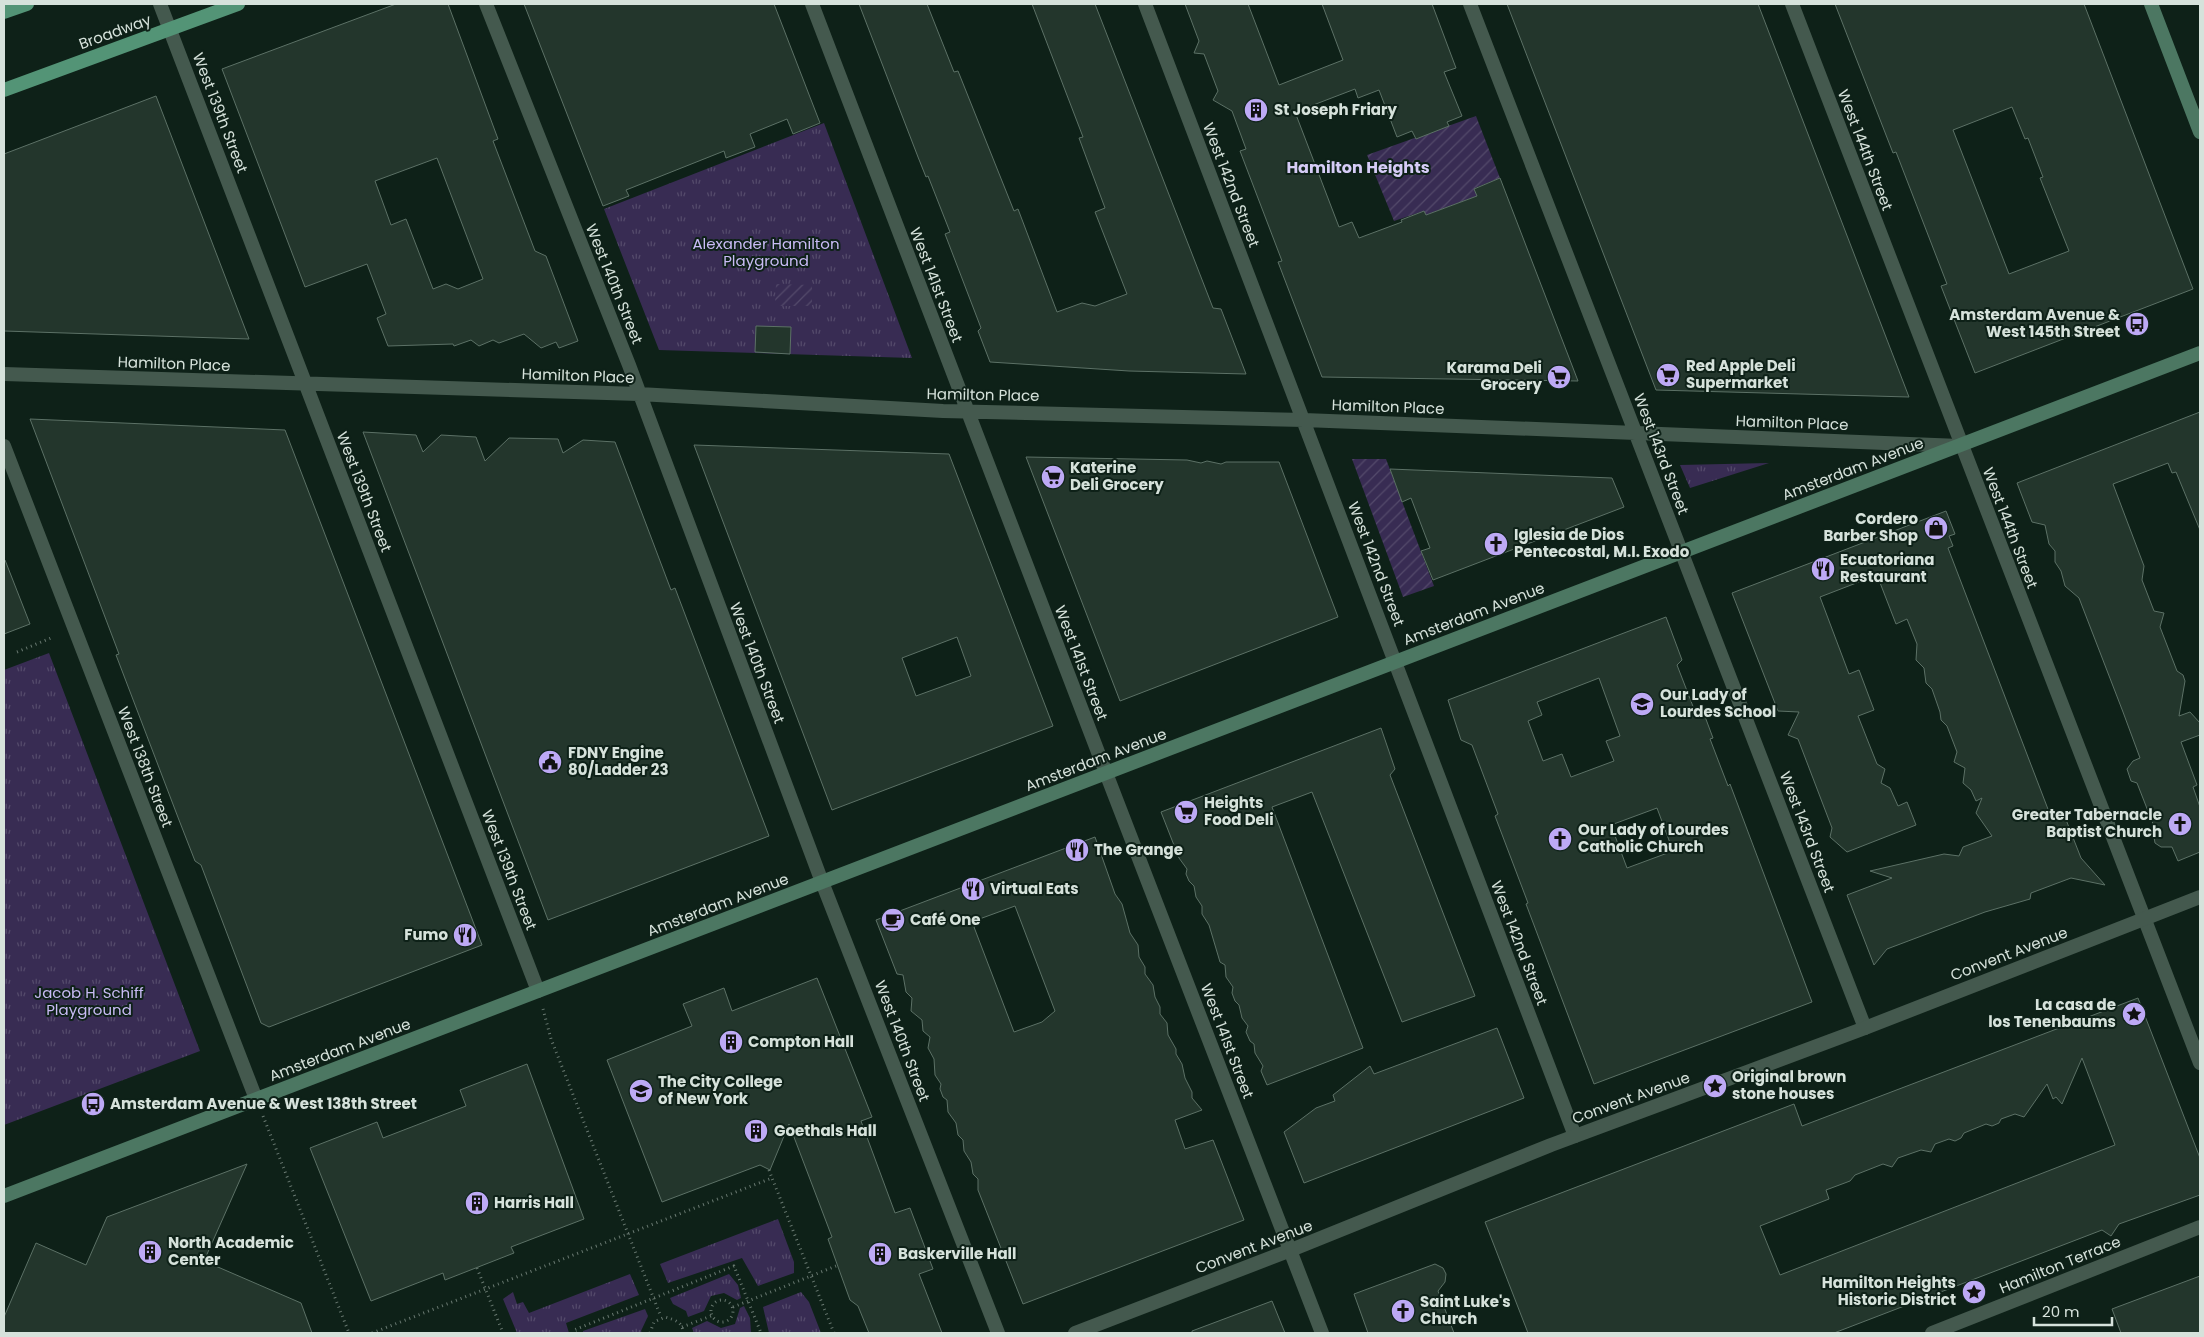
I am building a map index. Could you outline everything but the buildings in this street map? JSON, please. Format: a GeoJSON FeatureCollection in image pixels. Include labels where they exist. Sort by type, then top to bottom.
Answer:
{"type":"FeatureCollection","features":[{"type":"Feature","properties":{"kind":"main road"},"geometry":{"type":"LineString","coordinates":[[4,12],[27,4]]}},
{"type":"Feature","properties":{"kind":"main road","name":"Broadway"},"geometry":{"type":"LineString","coordinates":[[4,90],[238,4]]}},
{"type":"Feature","properties":{"kind":"main road"},"geometry":{"type":"LineString","coordinates":[[2151,4],[2200,132]]}},
{"type":"Feature","properties":{"kind":"main road","name":"Amsterdam Avenue"},"geometry":{"type":"LineString","coordinates":[[4,1196],[2200,353]]}},
{"type":"Feature","properties":{"kind":"street","name":"West 139th Street"},"geometry":{"type":"LineString","coordinates":[[160,4],[538,991]]}},
{"type":"Feature","properties":{"kind":"street","name":"West 140th Street"},"geometry":{"type":"LineString","coordinates":[[486,4],[639,394],[822,882],[998,1333]]}},
{"type":"Feature","properties":{"kind":"street","name":"West 141st Street"},"geometry":{"type":"LineString","coordinates":[[812,4],[1322,1333]]}},
{"type":"Feature","properties":{"kind":"street","name":"West 142nd Street"},"geometry":{"type":"LineString","coordinates":[[1145,4],[1396,662],[1574,1136]]}},
{"type":"Feature","properties":{"kind":"street","name":"West 143rd Street"},"geometry":{"type":"LineString","coordinates":[[1470,4],[1865,1028]]}},
{"type":"Feature","properties":{"kind":"street","name":"West 144th Street"},"geometry":{"type":"LineString","coordinates":[[1792,4],[1961,446],[2146,918],[2200,1063]]}},
{"type":"Feature","properties":{"kind":"street","name":"Hamilton Place"},"geometry":{"type":"LineString","coordinates":[[4,374],[639,394],[968,412],[1304,420],[1961,446]]}},
{"type":"Feature","properties":{"kind":"street","name":"West 138th Street"},"geometry":{"type":"LineString","coordinates":[[4,446],[256,1100]]}},
{"type":"Feature","properties":{"kind":"street","name":"Convent Avenue"},"geometry":{"type":"LineString","coordinates":[[1075,1333],[1291,1250],[1574,1136],[1865,1028],[2200,897]]}},
{"type":"Feature","properties":{"kind":"street","name":"Hamilton Terrace"},"geometry":{"type":"LineString","coordinates":[[1932,1333],[2200,1228]]}},
{"type":"Feature","properties":{"kind":"path"},"geometry":{"type":"LineString","coordinates":[[17,652],[50,638]]}},
{"type":"Feature","properties":{"kind":"path"},"geometry":{"type":"LineString","coordinates":[[538,991],[551,1039],[661,1317]]}},
{"type":"Feature","properties":{"kind":"path"},"geometry":{"type":"LineString","coordinates":[[256,1100],[349,1333]]}},
{"type":"Feature","properties":{"kind":"path"},"geometry":{"type":"LineString","coordinates":[[769,1170],[834,1333]]}},
{"type":"Feature","properties":{"kind":"path"},"geometry":{"type":"LineString","coordinates":[[372,1333],[772,1178]]}},
{"type":"Feature","properties":{"kind":"path"},"geometry":{"type":"LineString","coordinates":[[576,1333],[574,1330],[734,1266],[761,1333]]}},
{"type":"Feature","properties":{"kind":"path"},"geometry":{"type":"LineString","coordinates":[[733,1307],[836,1266]]}},
{"type":"Feature","properties":{"kind":"path"},"geometry":{"type":"LineString","coordinates":[[477,1268],[503,1333]]}},
{"type":"Feature","properties":{"kind":"path"},"geometry":{"type":"LineString","coordinates":[[719,1300],[730,1302],[733,1307],[731,1318],[723,1322],[715,1320],[710,1312],[713,1303],[719,1300]]}},
{"type":"Feature","properties":{"kind":"path"},"geometry":{"type":"LineString","coordinates":[[682,1327],[712,1316]]}},
{"type":"Feature","properties":{"kind":"path"},"geometry":{"type":"LineString","coordinates":[[650,1333],[654,1322],[661,1317],[677,1320],[682,1327],[683,1333]]}},
{"type":"Feature","properties":{"kind":"green space"},"geometry":{"type":"Polygon","coordinates":[[[1476,116],[1500,178],[1475,188],[1477,196],[1431,213],[1427,219],[1424,211],[1394,221],[1367,155],[1476,116]]]}},
{"type":"Feature","properties":{"kind":"green space","name":"Alexander Hamilton Playground"},"geometry":{"type":"Polygon","coordinates":[[[824,123],[912,358],[659,350],[604,209],[824,123]]]}},
{"type":"Feature","properties":{"kind":"green space"},"geometry":{"type":"Polygon","coordinates":[[[776,284],[812,285],[812,306],[775,306],[776,284]]]}},
{"type":"Feature","properties":{"kind":"green space"},"geometry":{"type":"Polygon","coordinates":[[[1352,459],[1386,459],[1434,586],[1403,597],[1352,459]]]}},
{"type":"Feature","properties":{"kind":"green space"},"geometry":{"type":"Polygon","coordinates":[[[1769,463],[1690,488],[1680,465],[1769,463]]]}},
{"type":"Feature","properties":{"kind":"green space","name":"Jacob H. Schiff Playground"},"geometry":{"type":"Polygon","coordinates":[[[49,653],[200,1051],[4,1125],[4,670],[49,653]]]}},
{"type":"Feature","properties":{"kind":"green space"},"geometry":{"type":"Polygon","coordinates":[[[778,1219],[794,1262],[794,1273],[758,1286],[742,1258],[668,1283],[660,1264],[778,1219]]]}},
{"type":"Feature","properties":{"kind":"green space"},"geometry":{"type":"Polygon","coordinates":[[[630,1274],[639,1295],[566,1323],[569,1333],[517,1333],[503,1299],[513,1292],[517,1304],[523,1302],[529,1313],[630,1274]]]}},
{"type":"Feature","properties":{"kind":"green space"},"geometry":{"type":"Polygon","coordinates":[[[729,1274],[738,1285],[741,1298],[737,1300],[724,1293],[711,1296],[704,1311],[688,1317],[686,1311],[673,1304],[670,1298],[729,1274]]]}},
{"type":"Feature","properties":{"kind":"green space"},"geometry":{"type":"Polygon","coordinates":[[[801,1292],[809,1302],[821,1333],[769,1333],[763,1307],[801,1292]]]}},
{"type":"Feature","properties":{"kind":"green space"},"geometry":{"type":"Polygon","coordinates":[[[744,1306],[750,1318],[751,1332],[694,1333],[692,1328],[707,1321],[721,1328],[735,1324],[740,1308],[744,1306]]]}},
{"type":"Feature","properties":{"kind":"green space"},"geometry":{"type":"Polygon","coordinates":[[[645,1309],[648,1316],[641,1331],[642,1333],[583,1333],[583,1331],[645,1309]]]}},
{"type":"Feature","properties":{"kind":"place","name":"St Joseph Friary"},"geometry":{"type":"Point","coordinates":[1256,110]}},
{"type":"Feature","properties":{"kind":"place","name":"Amsterdam Avenue & West 145th Street"},"geometry":{"type":"Point","coordinates":[2137,324]}},
{"type":"Feature","properties":{"kind":"place","name":"Red Apple Deli Supermarket"},"geometry":{"type":"Point","coordinates":[1668,375]}},
{"type":"Feature","properties":{"kind":"place","name":"Karama Deli Grocery"},"geometry":{"type":"Point","coordinates":[1559,377]}},
{"type":"Feature","properties":{"kind":"place","name":"Katerine Deli Grocery"},"geometry":{"type":"Point","coordinates":[1053,477]}},
{"type":"Feature","properties":{"kind":"place","name":"Cordero Barber Shop"},"geometry":{"type":"Point","coordinates":[1936,528]}},
{"type":"Feature","properties":{"kind":"place","name":"Iglesia de Dios Pentecostal, M.I. Exodo"},"geometry":{"type":"Point","coordinates":[1496,544]}},
{"type":"Feature","properties":{"kind":"place","name":"Ecuatoriana Restaurant"},"geometry":{"type":"Point","coordinates":[1823,569]}},
{"type":"Feature","properties":{"kind":"place","name":"Our Lady of Lourdes School"},"geometry":{"type":"Point","coordinates":[1642,704]}},
{"type":"Feature","properties":{"kind":"place","name":"FDNY Engine 80/Ladder 23"},"geometry":{"type":"Point","coordinates":[550,762]}},
{"type":"Feature","properties":{"kind":"place","name":"Heights Food Deli"},"geometry":{"type":"Point","coordinates":[1186,812]}},
{"type":"Feature","properties":{"kind":"place","name":"Greater Tabernacle Baptist Church"},"geometry":{"type":"Point","coordinates":[2180,824]}},
{"type":"Feature","properties":{"kind":"place","name":"Our Lady of Lourdes Catholic Church"},"geometry":{"type":"Point","coordinates":[1560,839]}},
{"type":"Feature","properties":{"kind":"place","name":"The Grange"},"geometry":{"type":"Point","coordinates":[1077,850]}},
{"type":"Feature","properties":{"kind":"place","name":"Virtual Eats"},"geometry":{"type":"Point","coordinates":[973,889]}},
{"type":"Feature","properties":{"kind":"place","name":"Café One"},"geometry":{"type":"Point","coordinates":[893,920]}},
{"type":"Feature","properties":{"kind":"place","name":"Fumo"},"geometry":{"type":"Point","coordinates":[465,935]}},
{"type":"Feature","properties":{"kind":"place","name":"La casa de los Tenenbaums"},"geometry":{"type":"Point","coordinates":[2134,1014]}},
{"type":"Feature","properties":{"kind":"place","name":"Compton Hall"},"geometry":{"type":"Point","coordinates":[731,1042]}},
{"type":"Feature","properties":{"kind":"place","name":"Original brown stone houses"},"geometry":{"type":"Point","coordinates":[1715,1086]}},
{"type":"Feature","properties":{"kind":"place","name":"The City College of New York"},"geometry":{"type":"Point","coordinates":[641,1091]}},
{"type":"Feature","properties":{"kind":"place","name":"Amsterdam Avenue & West 138th Street"},"geometry":{"type":"Point","coordinates":[93,1104]}},
{"type":"Feature","properties":{"kind":"place","name":"Goethals Hall"},"geometry":{"type":"Point","coordinates":[756,1131]}},
{"type":"Feature","properties":{"kind":"place","name":"Harris Hall"},"geometry":{"type":"Point","coordinates":[477,1203]}},
{"type":"Feature","properties":{"kind":"place","name":"North Academic Center"},"geometry":{"type":"Point","coordinates":[150,1252]}},
{"type":"Feature","properties":{"kind":"place","name":"Baskerville Hall"},"geometry":{"type":"Point","coordinates":[880,1254]}},
{"type":"Feature","properties":{"kind":"place","name":"Hamilton Heights Historic District"},"geometry":{"type":"Point","coordinates":[1974,1292]}},
{"type":"Feature","properties":{"kind":"place","name":"Saint Luke's Church"},"geometry":{"type":"Point","coordinates":[1403,1311]}},
{"type":"Feature","properties":{"kind":"district","name":"Hamilton Heights"},"geometry":{"type":"Point","coordinates":[1358,167]}}]}
